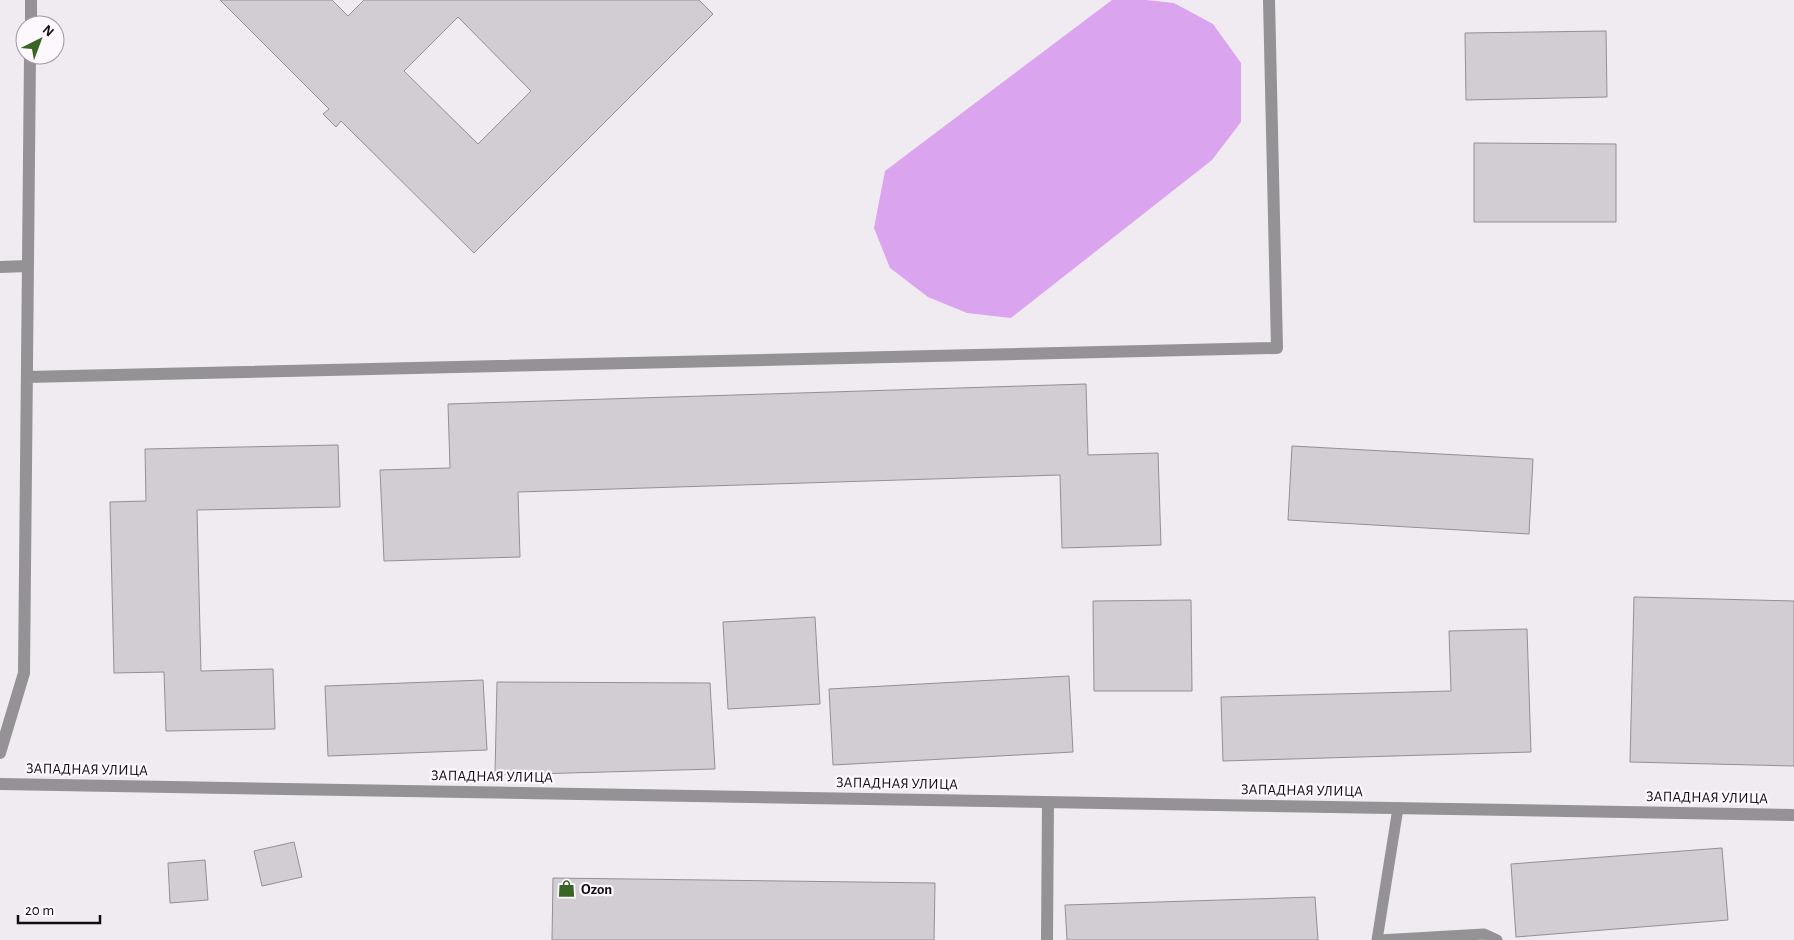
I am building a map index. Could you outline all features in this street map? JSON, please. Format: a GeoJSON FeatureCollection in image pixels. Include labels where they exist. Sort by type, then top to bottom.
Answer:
{"type":"FeatureCollection","features":[{"type":"Feature","properties":{"kind":"street"},"geometry":{"type":"LineString","coordinates":[[31,0],[31,15]]}},
{"type":"Feature","properties":{"kind":"street"},"geometry":{"type":"LineString","coordinates":[[27,377],[1277,348],[1270,0]]}},
{"type":"Feature","properties":{"kind":"street"},"geometry":{"type":"LineString","coordinates":[[0,753],[24,673],[30,65]]}},
{"type":"Feature","properties":{"kind":"street"},"geometry":{"type":"LineString","coordinates":[[0,267],[28,266]]}},
{"type":"Feature","properties":{"kind":"street","name":"ЗАПАДНАЯ УЛИЦА"},"geometry":{"type":"LineString","coordinates":[[0,784],[1794,815]]}},
{"type":"Feature","properties":{"kind":"street"},"geometry":{"type":"LineString","coordinates":[[1048,802],[1048,940]]}},
{"type":"Feature","properties":{"kind":"lane"},"geometry":{"type":"LineString","coordinates":[[1398,808],[1378,940],[1484,934],[1497,940]]}},
{"type":"Feature","properties":{"kind":"shaded area"},"geometry":{"type":"Polygon","coordinates":[[[1112,0],[1146,0],[1174,3],[1213,24],[1241,63],[1241,122],[1212,160],[1011,318],[967,313],[928,297],[890,268],[874,228],[885,171],[1112,0]]]}},
{"type":"Feature","properties":{"kind":"building"},"geometry":{"type":"Polygon","coordinates":[[[220,0],[332,0],[348,16],[364,0],[699,0],[713,14],[474,253],[341,121],[336,127],[323,114],[329,109],[220,0]],[[458,17],[404,71],[478,144],[531,91],[458,17]]]}},
{"type":"Feature","properties":{"kind":"building"},"geometry":{"type":"Polygon","coordinates":[[[1606,31],[1607,97],[1466,100],[1465,33],[1606,31]]]}},
{"type":"Feature","properties":{"kind":"building"},"geometry":{"type":"Polygon","coordinates":[[[1474,143],[1616,144],[1616,222],[1474,222],[1474,143]]]}},
{"type":"Feature","properties":{"kind":"building"},"geometry":{"type":"Polygon","coordinates":[[[1086,384],[1088,455],[1158,453],[1161,545],[1062,548],[1060,475],[518,492],[520,557],[384,561],[380,470],[450,468],[448,404],[1086,384]]]}},
{"type":"Feature","properties":{"kind":"building"},"geometry":{"type":"Polygon","coordinates":[[[338,445],[340,507],[197,510],[201,671],[273,669],[275,729],[166,731],[164,672],[114,673],[110,502],[146,501],[145,449],[338,445]]]}},
{"type":"Feature","properties":{"kind":"building"},"geometry":{"type":"Polygon","coordinates":[[[1292,446],[1533,459],[1529,534],[1288,520],[1292,446]]]}},
{"type":"Feature","properties":{"kind":"building"},"geometry":{"type":"Polygon","coordinates":[[[1634,597],[1794,601],[1794,766],[1630,762],[1634,597]]]}},
{"type":"Feature","properties":{"kind":"building"},"geometry":{"type":"Polygon","coordinates":[[[1191,600],[1192,691],[1094,691],[1093,601],[1191,600]]]}},
{"type":"Feature","properties":{"kind":"building"},"geometry":{"type":"Polygon","coordinates":[[[815,617],[820,704],[728,709],[723,622],[815,617]]]}},
{"type":"Feature","properties":{"kind":"building"},"geometry":{"type":"Polygon","coordinates":[[[1527,629],[1531,752],[1223,761],[1221,697],[1451,691],[1449,631],[1527,629]]]}},
{"type":"Feature","properties":{"kind":"building"},"geometry":{"type":"Polygon","coordinates":[[[1069,676],[1073,752],[833,765],[829,689],[1069,676]]]}},
{"type":"Feature","properties":{"kind":"building"},"geometry":{"type":"Polygon","coordinates":[[[483,680],[487,750],[328,756],[325,686],[483,680]]]}},
{"type":"Feature","properties":{"kind":"building"},"geometry":{"type":"Polygon","coordinates":[[[497,682],[710,683],[715,769],[495,775],[497,682]]]}},
{"type":"Feature","properties":{"kind":"building"},"geometry":{"type":"Polygon","coordinates":[[[294,842],[302,877],[262,886],[254,851],[294,842]]]}},
{"type":"Feature","properties":{"kind":"building"},"geometry":{"type":"Polygon","coordinates":[[[1722,848],[1728,920],[1516,937],[1511,864],[1722,848]]]}},
{"type":"Feature","properties":{"kind":"building"},"geometry":{"type":"Polygon","coordinates":[[[205,860],[208,900],[170,903],[168,863],[205,860]]]}},
{"type":"Feature","properties":{"kind":"building"},"geometry":{"type":"Polygon","coordinates":[[[553,878],[935,883],[934,940],[552,940],[553,878]]]}},
{"type":"Feature","properties":{"kind":"building"},"geometry":{"type":"Polygon","coordinates":[[[1315,897],[1318,940],[1067,940],[1065,905],[1315,897]]]}},
{"type":"Feature","properties":{"kind":"place","name":"Ozon"},"geometry":{"type":"Point","coordinates":[567,889]}}]}
